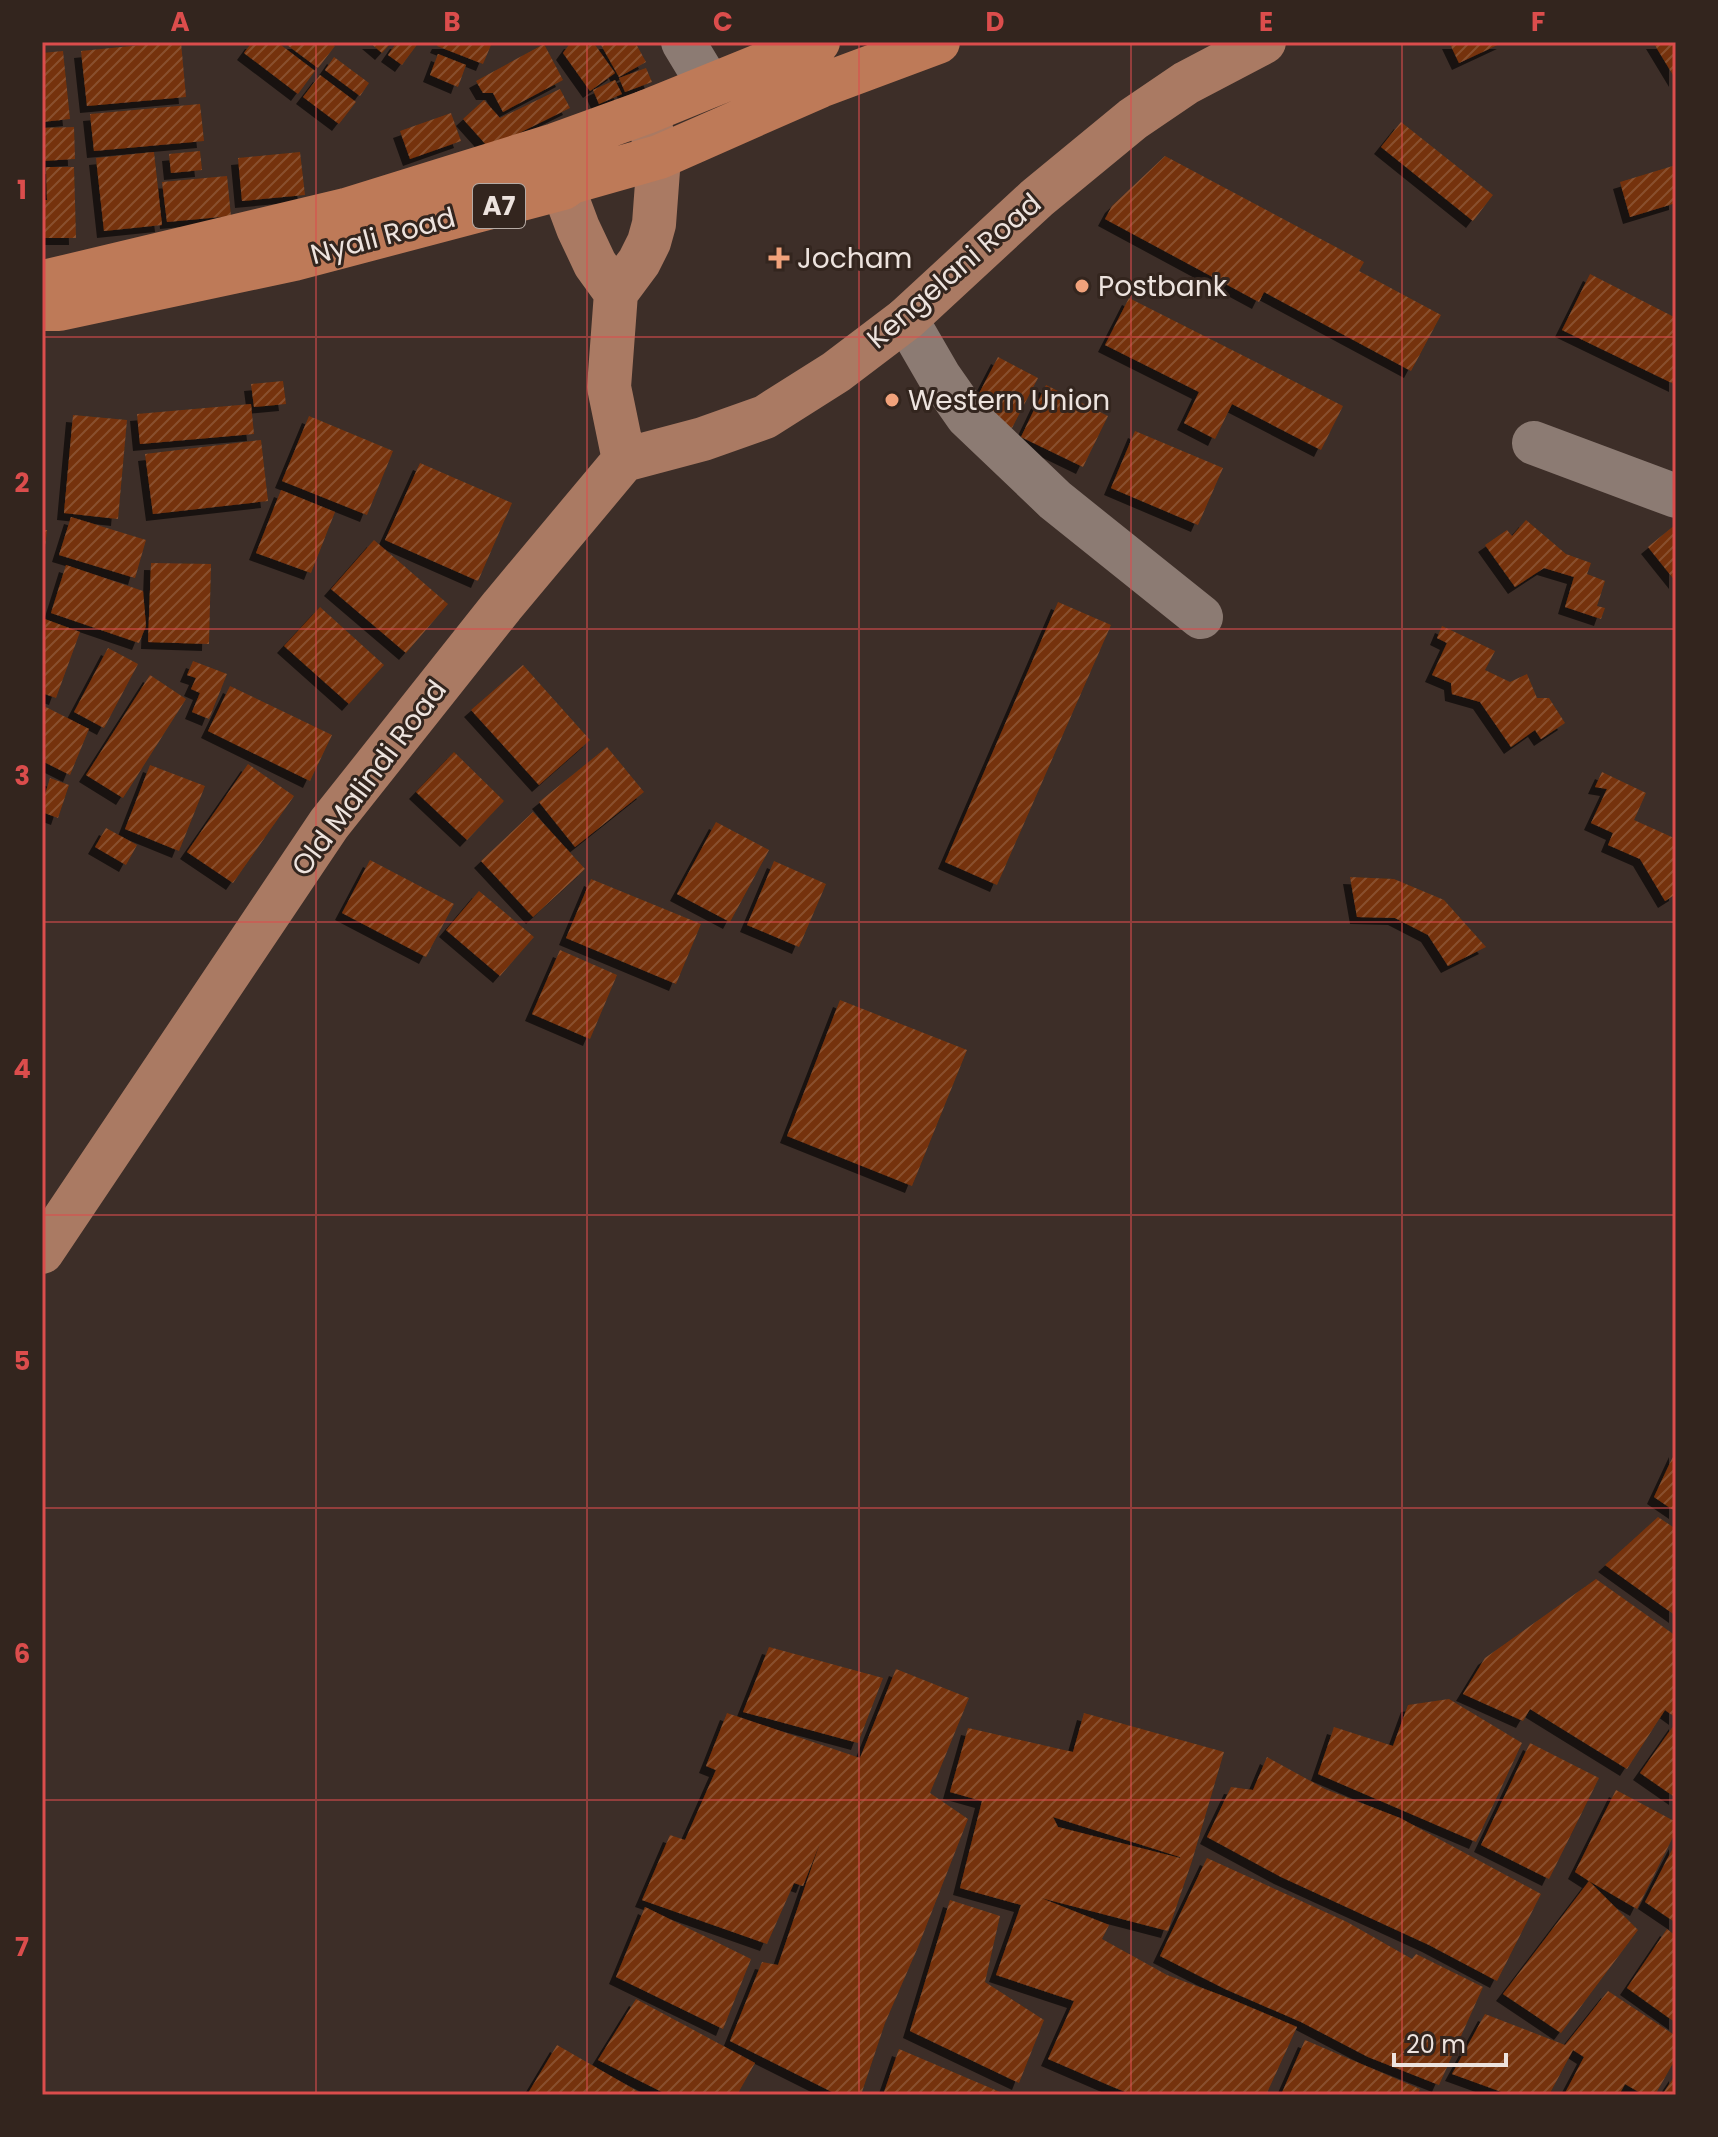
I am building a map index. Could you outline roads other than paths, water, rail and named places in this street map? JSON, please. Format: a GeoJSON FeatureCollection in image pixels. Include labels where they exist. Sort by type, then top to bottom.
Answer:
{"type":"FeatureCollection","features":[{"type":"Feature","properties":{"kind":"highway","name":"Nyali Road"},"geometry":{"type":"LineString","coordinates":[[42,282],[346,210],[555,145],[646,112],[818,42]]}},
{"type":"Feature","properties":{"kind":"highway","name":"Nyali Road"},"geometry":{"type":"LineString","coordinates":[[42,309],[59,309],[294,259],[563,188],[571,182],[659,157],[820,86],[938,42]]}},
{"type":"Feature","properties":{"kind":"main road","name":"Kengelani Road"},"geometry":{"type":"LineString","coordinates":[[624,460],[703,439],[765,417],[836,372],[906,319],[1037,198],[1133,119],[1186,83],[1264,42]]}},
{"type":"Feature","properties":{"kind":"main road"},"geometry":{"type":"LineString","coordinates":[[624,460],[609,387],[616,293],[639,262],[649,242],[658,196],[659,157],[646,112]]}},
{"type":"Feature","properties":{"kind":"main road"},"geometry":{"type":"LineString","coordinates":[[555,145],[563,188],[595,264],[616,293]]}},
{"type":"Feature","properties":{"kind":"main road","name":"Old Malindi Road"},"geometry":{"type":"LineString","coordinates":[[42,1252],[329,824],[502,606],[624,460]]}},
{"type":"Feature","properties":{"kind":"street"},"geometry":{"type":"LineString","coordinates":[[683,42],[709,85]]}},
{"type":"Feature","properties":{"kind":"street"},"geometry":{"type":"LineString","coordinates":[[906,319],[939,376],[967,416],[1055,500],[1201,617]]}},
{"type":"Feature","properties":{"kind":"street"},"geometry":{"type":"LineString","coordinates":[[1534,443],[1676,496]]}},
{"type":"Feature","properties":{"kind":"place","name":"Jocham"},"geometry":{"type":"Point","coordinates":[779,258]}},
{"type":"Feature","properties":{"kind":"place","name":"Postbank"},"geometry":{"type":"Point","coordinates":[1082,286]}},
{"type":"Feature","properties":{"kind":"place","name":"Western Union"},"geometry":{"type":"Point","coordinates":[892,400]}}]}
